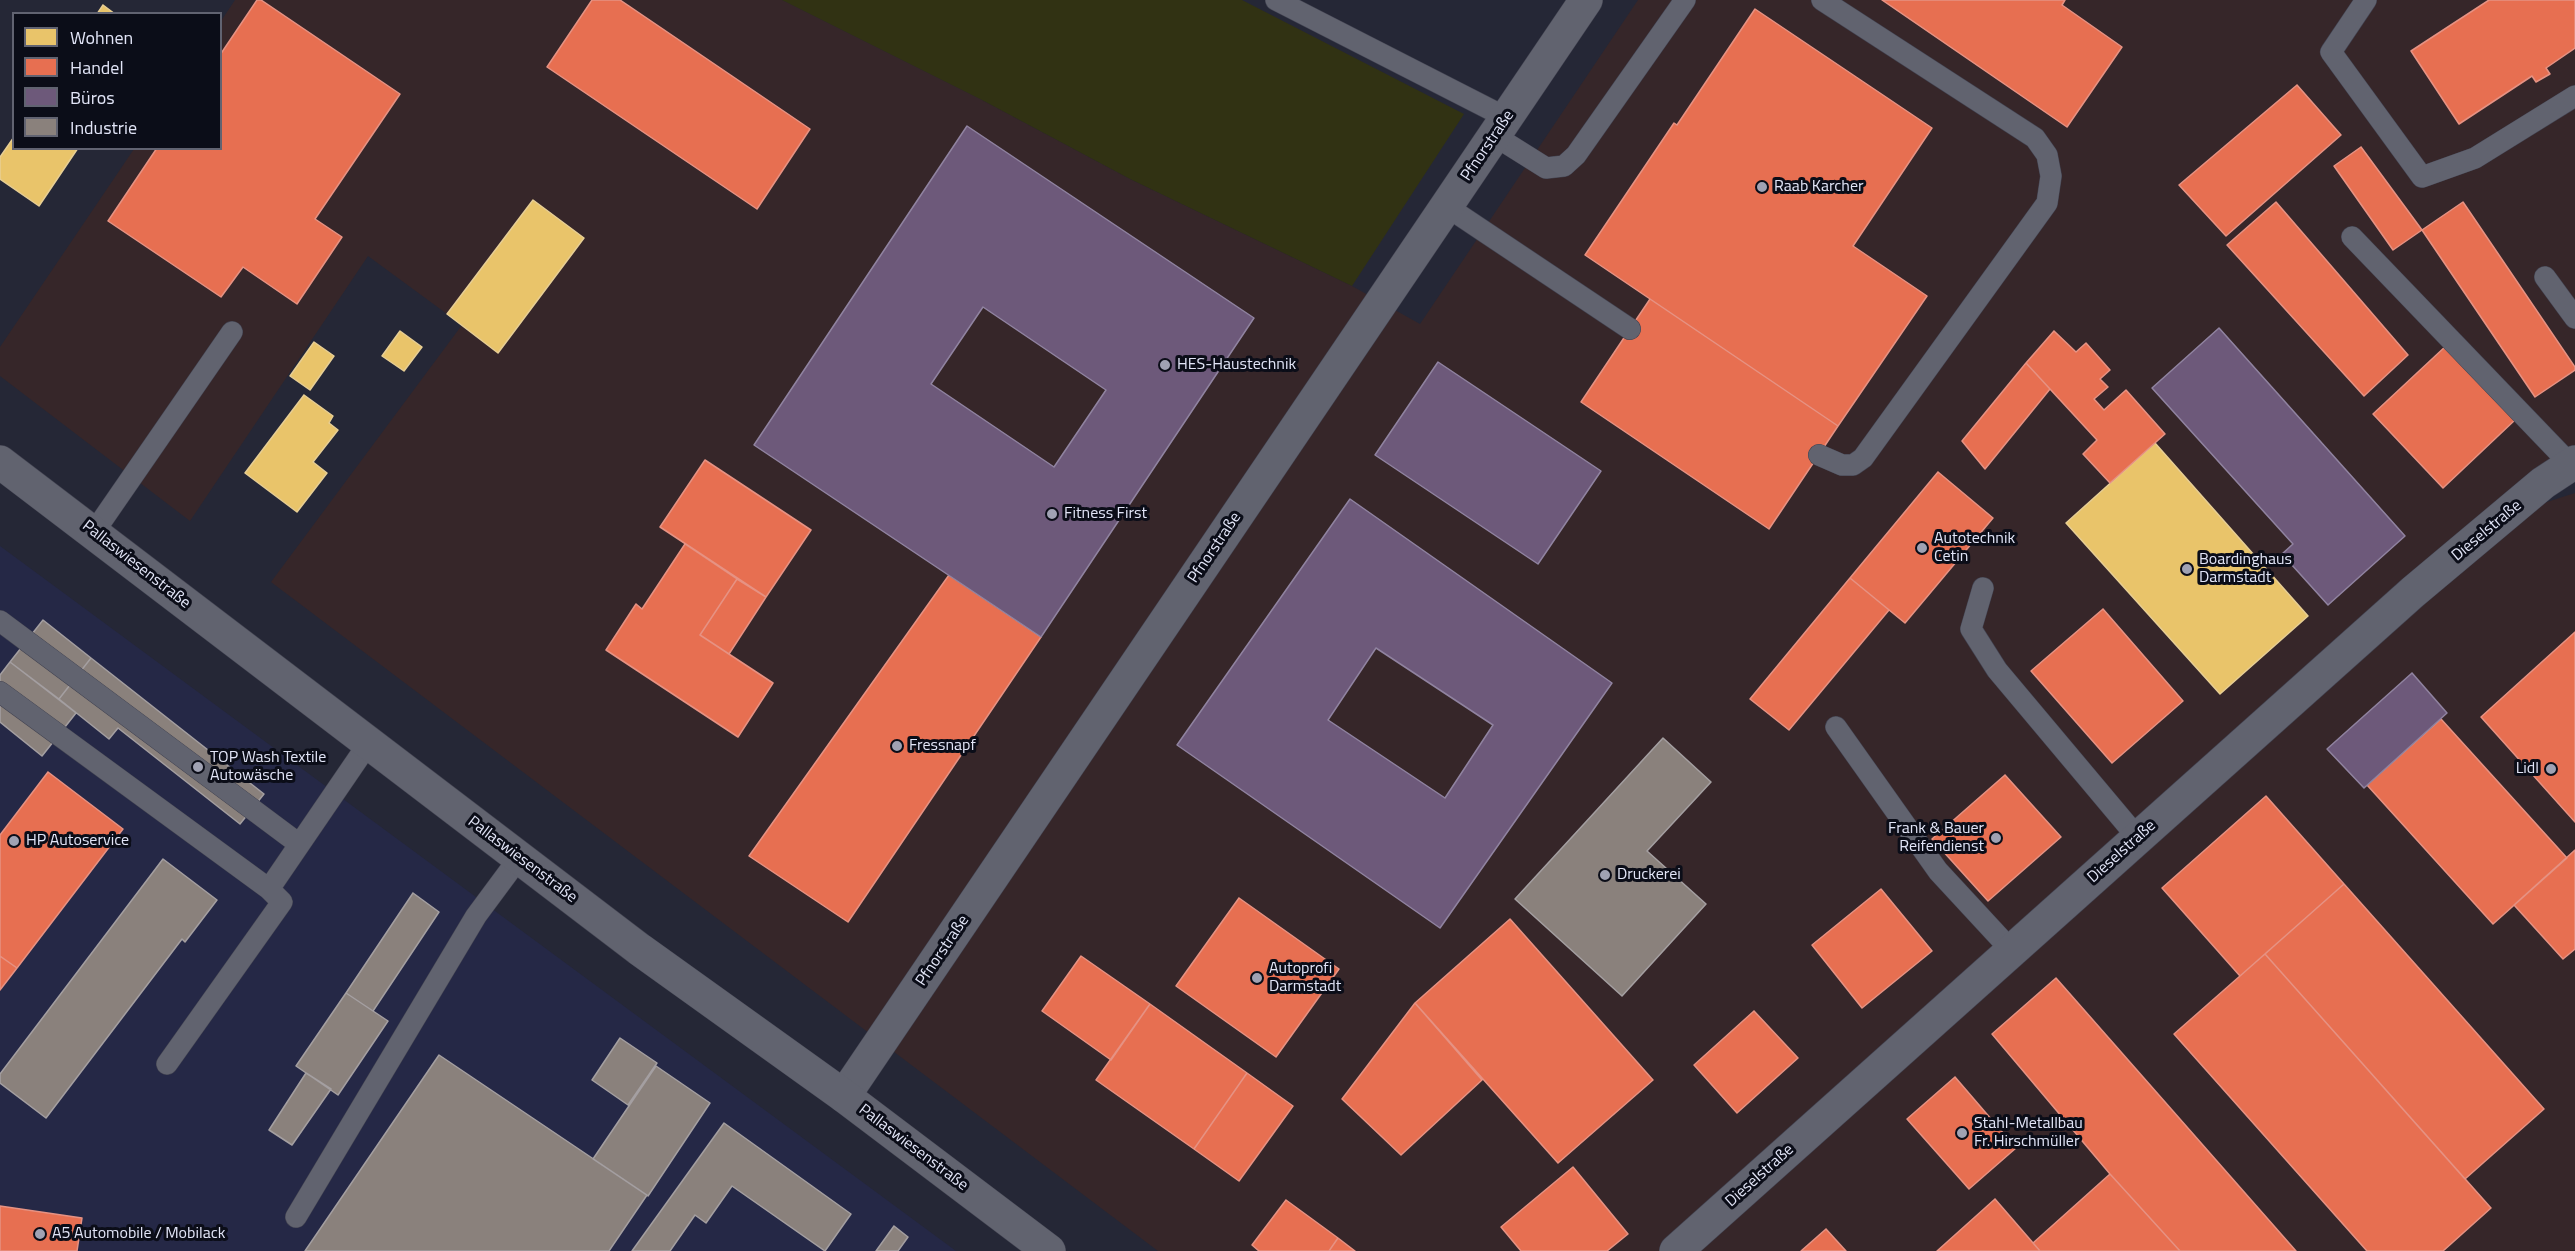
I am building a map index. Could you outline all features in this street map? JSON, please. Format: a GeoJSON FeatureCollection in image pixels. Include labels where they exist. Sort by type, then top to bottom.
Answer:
{"type":"FeatureCollection","features":[{"type":"Feature","properties":{"kind":"street","name":"Pfnorstraße"},"geometry":{"type":"LineString","coordinates":[[844,1096],[1586,0]]}},
{"type":"Feature","properties":{"kind":"street","name":"Pallaswiesenstraße"},"geometry":{"type":"LineString","coordinates":[[0,462],[14,484],[94,532],[368,744],[639,949],[844,1096],[1049,1251]]}},
{"type":"Feature","properties":{"kind":"street","name":"Dieselstraße"},"geometry":{"type":"LineString","coordinates":[[1677,1251],[2413,592],[2543,483],[2573,464]]}},
{"type":"Feature","properties":{"kind":"lane"},"geometry":{"type":"LineString","coordinates":[[1276,0],[1501,127],[1546,168],[1564,166],[1576,155],[1685,0]]}},
{"type":"Feature","properties":{"kind":"lane"},"geometry":{"type":"LineString","coordinates":[[1819,455],[1842,465],[1852,465],[1863,458],[2046,202],[2051,176],[2047,155],[2035,138],[1822,0]]}},
{"type":"Feature","properties":{"kind":"lane"},"geometry":{"type":"LineString","coordinates":[[2366,0],[2331,52],[2422,177],[2475,158],[2575,96]]}},
{"type":"Feature","properties":{"kind":"lane"},"geometry":{"type":"LineString","coordinates":[[1446,206],[1630,329]]}},
{"type":"Feature","properties":{"kind":"lane"},"geometry":{"type":"LineString","coordinates":[[2352,237],[2573,464]]}},
{"type":"Feature","properties":{"kind":"lane"},"geometry":{"type":"LineString","coordinates":[[2545,277],[2575,318]]}},
{"type":"Feature","properties":{"kind":"lane"},"geometry":{"type":"LineString","coordinates":[[94,532],[232,332]]}},
{"type":"Feature","properties":{"kind":"lane"},"geometry":{"type":"LineString","coordinates":[[1983,588],[1971,629],[1997,670],[2138,838]]}},
{"type":"Feature","properties":{"kind":"lane"},"geometry":{"type":"LineString","coordinates":[[0,621],[299,844]]}},
{"type":"Feature","properties":{"kind":"lane"},"geometry":{"type":"LineString","coordinates":[[0,692],[269,889],[282,902],[167,1064]]}},
{"type":"Feature","properties":{"kind":"lane"},"geometry":{"type":"LineString","coordinates":[[1836,727],[1938,871],[2012,951]]}},
{"type":"Feature","properties":{"kind":"lane"},"geometry":{"type":"LineString","coordinates":[[269,889],[368,744]]}},
{"type":"Feature","properties":{"kind":"lane"},"geometry":{"type":"LineString","coordinates":[[296,1217],[476,916],[519,858]]}},
{"type":"Feature","properties":{"kind":"shaded area"},"geometry":{"type":"Polygon","coordinates":[[[235,0],[782,0],[982,100],[1130,179],[1352,286],[1420,324],[1638,0],[2575,0],[2575,461],[2544,503],[2575,493],[2575,1251],[1158,1251],[271,582],[462,325],[368,256],[190,521],[0,376],[0,347],[133,150],[222,150],[222,20],[235,0]]]}},
{"type":"Feature","properties":{"kind":"shaded area"},"geometry":{"type":"Polygon","coordinates":[[[782,0],[1242,0],[1464,114],[1352,286],[1130,179],[982,100],[782,0]]]}},
{"type":"Feature","properties":{"kind":"shaded area"},"geometry":{"type":"Polygon","coordinates":[[[0,546],[956,1251],[0,1251],[0,546]]]}},
{"type":"Feature","properties":{"kind":"building: Wohnen"},"geometry":{"type":"Polygon","coordinates":[[[103,5],[112,12],[98,12],[103,5]]]}},
{"type":"Feature","properties":{"kind":"building: Wohnen"},"geometry":{"type":"Polygon","coordinates":[[[12,140],[12,150],[77,150],[39,206],[0,179],[0,157],[12,140]]]}},
{"type":"Feature","properties":{"kind":"building: Wohnen"},"geometry":{"type":"Polygon","coordinates":[[[533,200],[584,238],[498,353],[447,314],[533,200]]]}},
{"type":"Feature","properties":{"kind":"building: Wohnen"},"geometry":{"type":"Polygon","coordinates":[[[400,331],[422,347],[404,371],[382,356],[400,331]]]}},
{"type":"Feature","properties":{"kind":"building: Wohnen"},"geometry":{"type":"Polygon","coordinates":[[[314,342],[334,356],[310,390],[290,376],[314,342]]]}},
{"type":"Feature","properties":{"kind":"building: Wohnen"},"geometry":{"type":"Polygon","coordinates":[[[304,395],[333,416],[329,423],[338,430],[313,462],[327,473],[297,512],[245,473],[304,395]]]}},
{"type":"Feature","properties":{"kind":"building: Wohnen","name":"Boardinghaus Darmstadt"},"geometry":{"type":"Polygon","coordinates":[[[2155,443],[2308,616],[2220,694],[2066,523],[2155,443]]]}},
{"type":"Feature","properties":{"kind":"building: Handel"},"geometry":{"type":"Polygon","coordinates":[[[257,0],[261,0],[400,94],[315,219],[342,237],[297,304],[243,267],[221,297],[108,221],[156,150],[222,150],[222,52],[257,0]]]}},
{"type":"Feature","properties":{"kind":"building: Handel"},"geometry":{"type":"Polygon","coordinates":[[[592,0],[620,0],[810,129],[757,209],[547,67],[592,0]]]}},
{"type":"Feature","properties":{"kind":"building: Handel"},"geometry":{"type":"Polygon","coordinates":[[[1882,0],[2065,0],[2062,5],[2122,47],[2067,127],[1882,0]]]}},
{"type":"Feature","properties":{"kind":"building: Handel"},"geometry":{"type":"Polygon","coordinates":[[[2489,0],[2575,0],[2575,48],[2546,68],[2550,74],[2536,82],[2532,76],[2459,124],[2411,51],[2489,0]]]}},
{"type":"Feature","properties":{"kind":"building: Handel","name":"Raab Karcher"},"geometry":{"type":"Polygon","coordinates":[[[1755,9],[1932,128],[1853,246],[1927,296],[1838,426],[1585,255],[1674,123],[1677,125],[1755,9]]]}},
{"type":"Feature","properties":{"kind":"building: Handel"},"geometry":{"type":"Polygon","coordinates":[[[2297,85],[2341,135],[2226,236],[2179,185],[2297,85]]]}},
{"type":"Feature","properties":{"kind":"building: Handel"},"geometry":{"type":"Polygon","coordinates":[[[2361,147],[2422,230],[2393,250],[2334,166],[2361,147]]]}},
{"type":"Feature","properties":{"kind":"building: Handel"},"geometry":{"type":"Polygon","coordinates":[[[2276,202],[2408,355],[2364,396],[2227,245],[2276,202]]]}},
{"type":"Feature","properties":{"kind":"building: Handel"},"geometry":{"type":"Polygon","coordinates":[[[2463,202],[2575,367],[2575,370],[2535,397],[2422,230],[2463,202]]]}},
{"type":"Feature","properties":{"kind":"building: Handel"},"geometry":{"type":"Polygon","coordinates":[[[1650,299],[1838,426],[1769,529],[1581,402],[1650,299]]]}},
{"type":"Feature","properties":{"kind":"building: Handel"},"geometry":{"type":"Polygon","coordinates":[[[2054,331],[2076,352],[2086,343],[2110,370],[2100,379],[2108,387],[2094,399],[2104,410],[2126,390],[2165,434],[2110,483],[2083,454],[2097,440],[2026,363],[2054,331]]]}},
{"type":"Feature","properties":{"kind":"building: Handel"},"geometry":{"type":"Polygon","coordinates":[[[2447,345],[2516,419],[2443,488],[2373,414],[2447,345]]]}},
{"type":"Feature","properties":{"kind":"building: Handel"},"geometry":{"type":"Polygon","coordinates":[[[2026,363],[2050,389],[1985,469],[1962,441],[2026,363]]]}},
{"type":"Feature","properties":{"kind":"building: Handel"},"geometry":{"type":"Polygon","coordinates":[[[705,460],[811,530],[766,597],[660,527],[705,460]]]}},
{"type":"Feature","properties":{"kind":"building: Handel","name":"Autotechnik Cetin"},"geometry":{"type":"Polygon","coordinates":[[[1938,472],[1993,518],[1905,623],[1850,578],[1938,472]]]}},
{"type":"Feature","properties":{"kind":"building: Handel"},"geometry":{"type":"Polygon","coordinates":[[[685,544],[737,579],[700,635],[773,683],[738,737],[606,650],[636,604],[642,609],[685,544]]]}},
{"type":"Feature","properties":{"kind":"building: Handel","name":"Fressnapf"},"geometry":{"type":"Polygon","coordinates":[[[949,575],[1041,637],[848,922],[749,856],[949,575]]]}},
{"type":"Feature","properties":{"kind":"building: Handel"},"geometry":{"type":"Polygon","coordinates":[[[1850,578],[1889,610],[1789,730],[1750,699],[1850,578]]]}},
{"type":"Feature","properties":{"kind":"building: Handel"},"geometry":{"type":"Polygon","coordinates":[[[737,579],[766,597],[729,654],[700,635],[737,579]]]}},
{"type":"Feature","properties":{"kind":"building: Handel"},"geometry":{"type":"Polygon","coordinates":[[[2103,609],[2183,701],[2112,763],[2031,671],[2103,609]]]}},
{"type":"Feature","properties":{"kind":"building: Handel","name":"Lidl"},"geometry":{"type":"Polygon","coordinates":[[[2575,632],[2575,822],[2481,717],[2575,632]]]}},
{"type":"Feature","properties":{"kind":"building: Handel"},"geometry":{"type":"Polygon","coordinates":[[[2441,719],[2567,858],[2493,924],[2367,785],[2441,719]]]}},
{"type":"Feature","properties":{"kind":"building: Handel"},"geometry":{"type":"Polygon","coordinates":[[[48,772],[123,829],[17,968],[0,956],[0,835],[48,772]]]}},
{"type":"Feature","properties":{"kind":"building: Handel","name":"Frank & Bauer Reifendienst"},"geometry":{"type":"Polygon","coordinates":[[[2005,775],[2061,837],[1988,901],[1932,839],[2005,775]]]}},
{"type":"Feature","properties":{"kind":"building: Handel"},"geometry":{"type":"Polygon","coordinates":[[[2266,796],[2344,884],[2240,976],[2162,888],[2266,796]]]}},
{"type":"Feature","properties":{"kind":"building: Handel"},"geometry":{"type":"Polygon","coordinates":[[[2575,850],[2575,949],[2563,959],[2514,905],[2575,850]]]}},
{"type":"Feature","properties":{"kind":"building: Handel"},"geometry":{"type":"Polygon","coordinates":[[[2344,884],[2544,1109],[2465,1179],[2265,954],[2344,884]]]}},
{"type":"Feature","properties":{"kind":"building: Handel"},"geometry":{"type":"Polygon","coordinates":[[[1881,889],[1932,951],[1862,1008],[1812,945],[1881,889]]]}},
{"type":"Feature","properties":{"kind":"building: Handel","name":"Autoprofi Darmstadt"},"geometry":{"type":"Polygon","coordinates":[[[1239,898],[1339,969],[1276,1057],[1176,986],[1239,898]]]}},
{"type":"Feature","properties":{"kind":"building: Handel"},"geometry":{"type":"Polygon","coordinates":[[[1510,919],[1653,1080],[1558,1163],[1415,1003],[1510,919]]]}},
{"type":"Feature","properties":{"kind":"building: Handel"},"geometry":{"type":"Polygon","coordinates":[[[2265,954],[2491,1208],[2443,1251],[2367,1251],[2174,1034],[2265,954]]]}},
{"type":"Feature","properties":{"kind":"building: Handel"},"geometry":{"type":"Polygon","coordinates":[[[0,956],[17,968],[0,990],[0,956]]]}},
{"type":"Feature","properties":{"kind":"building: Handel"},"geometry":{"type":"Polygon","coordinates":[[[1081,956],[1150,1004],[1111,1060],[1042,1011],[1081,956]]]}},
{"type":"Feature","properties":{"kind":"building: Handel"},"geometry":{"type":"Polygon","coordinates":[[[2056,978],[2296,1251],[2180,1251],[2110,1174],[1992,1034],[2056,978]]]}},
{"type":"Feature","properties":{"kind":"building: Handel"},"geometry":{"type":"Polygon","coordinates":[[[1415,1003],[1482,1080],[1401,1155],[1342,1099],[1415,1003]]]}},
{"type":"Feature","properties":{"kind":"building: Handel"},"geometry":{"type":"Polygon","coordinates":[[[1150,1004],[1247,1073],[1194,1149],[1096,1080],[1150,1004]]]}},
{"type":"Feature","properties":{"kind":"building: Handel"},"geometry":{"type":"Polygon","coordinates":[[[1754,1011],[1798,1058],[1737,1113],[1694,1065],[1754,1011]]]}},
{"type":"Feature","properties":{"kind":"building: Handel"},"geometry":{"type":"Polygon","coordinates":[[[1247,1073],[1293,1106],[1239,1181],[1194,1149],[1247,1073]]]}},
{"type":"Feature","properties":{"kind":"building: Handel","name":"Stahl-Metallbau Fr. Hirschmüller"},"geometry":{"type":"Polygon","coordinates":[[[1955,1077],[2016,1148],[1969,1189],[1907,1119],[1955,1077]]]}},
{"type":"Feature","properties":{"kind":"building: Handel"},"geometry":{"type":"Polygon","coordinates":[[[1573,1167],[1628,1234],[1607,1251],[1521,1251],[1501,1227],[1573,1167]]]}},
{"type":"Feature","properties":{"kind":"building: Handel"},"geometry":{"type":"Polygon","coordinates":[[[2110,1174],[2180,1251],[2040,1251],[2033,1243],[2110,1174]]]}},
{"type":"Feature","properties":{"kind":"building: Handel"},"geometry":{"type":"Polygon","coordinates":[[[1995,1199],[2040,1251],[1937,1251],[1995,1199]]]}},
{"type":"Feature","properties":{"kind":"building: Handel"},"geometry":{"type":"Polygon","coordinates":[[[1286,1200],[1338,1238],[1329,1251],[1259,1251],[1252,1245],[1286,1200]]]}},
{"type":"Feature","properties":{"kind":"building: Handel","name":"A5 Automobile / Mobilack"},"geometry":{"type":"Polygon","coordinates":[[[0,1206],[82,1218],[77,1251],[0,1251],[0,1206]]]}},
{"type":"Feature","properties":{"kind":"building: Handel"},"geometry":{"type":"Polygon","coordinates":[[[1826,1229],[1846,1251],[1801,1251],[1826,1229]]]}},
{"type":"Feature","properties":{"kind":"building: Handel"},"geometry":{"type":"Polygon","coordinates":[[[1338,1238],[1355,1251],[1329,1251],[1338,1238]]]}},
{"type":"Feature","properties":{"kind":"building: Büros"},"geometry":{"type":"Polygon","coordinates":[[[967,126],[1254,318],[1041,637],[754,445],[967,126]],[[983,307],[931,384],[1054,467],[1106,390],[983,307]]]}},
{"type":"Feature","properties":{"kind":"building: Büros"},"geometry":{"type":"Polygon","coordinates":[[[2219,328],[2405,536],[2328,605],[2282,554],[2293,544],[2152,388],[2219,328]]]}},
{"type":"Feature","properties":{"kind":"building: Büros"},"geometry":{"type":"Polygon","coordinates":[[[1438,362],[1601,471],[1538,564],[1375,455],[1438,362]]]}},
{"type":"Feature","properties":{"kind":"building: Büros"},"geometry":{"type":"Polygon","coordinates":[[[1350,499],[1612,683],[1440,928],[1177,745],[1350,499]],[[1376,648],[1328,720],[1445,798],[1493,725],[1376,648]]]}},
{"type":"Feature","properties":{"kind":"building: Büros"},"geometry":{"type":"Polygon","coordinates":[[[2412,673],[2447,713],[2364,788],[2327,749],[2412,673]]]}},
{"type":"Feature","properties":{"kind":"building: Industrie"},"geometry":{"type":"Polygon","coordinates":[[[43,620],[91,658],[59,699],[10,662],[43,620]]]}},
{"type":"Feature","properties":{"kind":"building: Industrie","name":"TOP Wash Textile Autowäsche"},"geometry":{"type":"Polygon","coordinates":[[[91,658],[264,794],[240,824],[118,728],[109,739],[59,699],[91,658]]]}},
{"type":"Feature","properties":{"kind":"building: Industrie"},"geometry":{"type":"Polygon","coordinates":[[[10,662],[76,713],[42,756],[0,722],[0,675],[10,662]]]}},
{"type":"Feature","properties":{"kind":"building: Industrie","name":"Druckerei"},"geometry":{"type":"Polygon","coordinates":[[[1663,738],[1711,782],[1647,851],[1706,904],[1622,996],[1515,899],[1663,738]]]}},
{"type":"Feature","properties":{"kind":"building: Industrie"},"geometry":{"type":"Polygon","coordinates":[[[163,859],[217,900],[185,942],[182,939],[46,1118],[0,1083],[0,1074],[163,859]]]}},
{"type":"Feature","properties":{"kind":"building: Industrie"},"geometry":{"type":"Polygon","coordinates":[[[413,893],[439,912],[373,1011],[346,993],[413,893]]]}},
{"type":"Feature","properties":{"kind":"building: Industrie"},"geometry":{"type":"Polygon","coordinates":[[[346,993],[388,1021],[338,1095],[296,1066],[346,993]]]}},
{"type":"Feature","properties":{"kind":"building: Industrie"},"geometry":{"type":"Polygon","coordinates":[[[620,1038],[657,1063],[628,1105],[592,1080],[620,1038]]]}},
{"type":"Feature","properties":{"kind":"building: Industrie"},"geometry":{"type":"Polygon","coordinates":[[[439,1055],[647,1195],[609,1251],[305,1251],[439,1055]]]}},
{"type":"Feature","properties":{"kind":"building: Industrie"},"geometry":{"type":"Polygon","coordinates":[[[656,1066],[710,1103],[648,1196],[593,1159],[656,1066]]]}},
{"type":"Feature","properties":{"kind":"building: Industrie"},"geometry":{"type":"Polygon","coordinates":[[[306,1073],[331,1089],[292,1145],[269,1130],[306,1073]]]}},
{"type":"Feature","properties":{"kind":"building: Industrie"},"geometry":{"type":"Polygon","coordinates":[[[724,1123],[851,1214],[825,1251],[732,1186],[706,1223],[695,1215],[670,1251],[632,1251],[724,1123]]]}},
{"type":"Feature","properties":{"kind":"building: Industrie"},"geometry":{"type":"Polygon","coordinates":[[[894,1226],[908,1237],[898,1251],[876,1251],[894,1226]]]}},
{"type":"Feature","properties":{"kind":"place","name":"Raab Karcher"},"geometry":{"type":"Point","coordinates":[1762,187]}},
{"type":"Feature","properties":{"kind":"place","name":"HES-Haustechnik"},"geometry":{"type":"Point","coordinates":[1165,365]}},
{"type":"Feature","properties":{"kind":"place","name":"Fitness First"},"geometry":{"type":"Point","coordinates":[1052,514]}},
{"type":"Feature","properties":{"kind":"place","name":"Autotechnik Cetin"},"geometry":{"type":"Point","coordinates":[1922,548]}},
{"type":"Feature","properties":{"kind":"place","name":"Boardinghaus Darmstadt"},"geometry":{"type":"Point","coordinates":[2187,569]}},
{"type":"Feature","properties":{"kind":"place","name":"Fressnapf"},"geometry":{"type":"Point","coordinates":[897,746]}},
{"type":"Feature","properties":{"kind":"place","name":"TOP Wash Textile Autowäsche"},"geometry":{"type":"Point","coordinates":[198,767]}},
{"type":"Feature","properties":{"kind":"place","name":"Lidl"},"geometry":{"type":"Point","coordinates":[2551,769]}},
{"type":"Feature","properties":{"kind":"place","name":"Frank & Bauer Reifendienst"},"geometry":{"type":"Point","coordinates":[1996,838]}},
{"type":"Feature","properties":{"kind":"place","name":"HP Autoservice"},"geometry":{"type":"Point","coordinates":[14,841]}},
{"type":"Feature","properties":{"kind":"place","name":"Druckerei"},"geometry":{"type":"Point","coordinates":[1605,875]}},
{"type":"Feature","properties":{"kind":"place","name":"Autoprofi Darmstadt"},"geometry":{"type":"Point","coordinates":[1257,978]}},
{"type":"Feature","properties":{"kind":"place","name":"Stahl-Metallbau Fr. Hirschmüller"},"geometry":{"type":"Point","coordinates":[1962,1133]}},
{"type":"Feature","properties":{"kind":"place","name":"A5 Automobile / Mobilack"},"geometry":{"type":"Point","coordinates":[40,1234]}}]}
